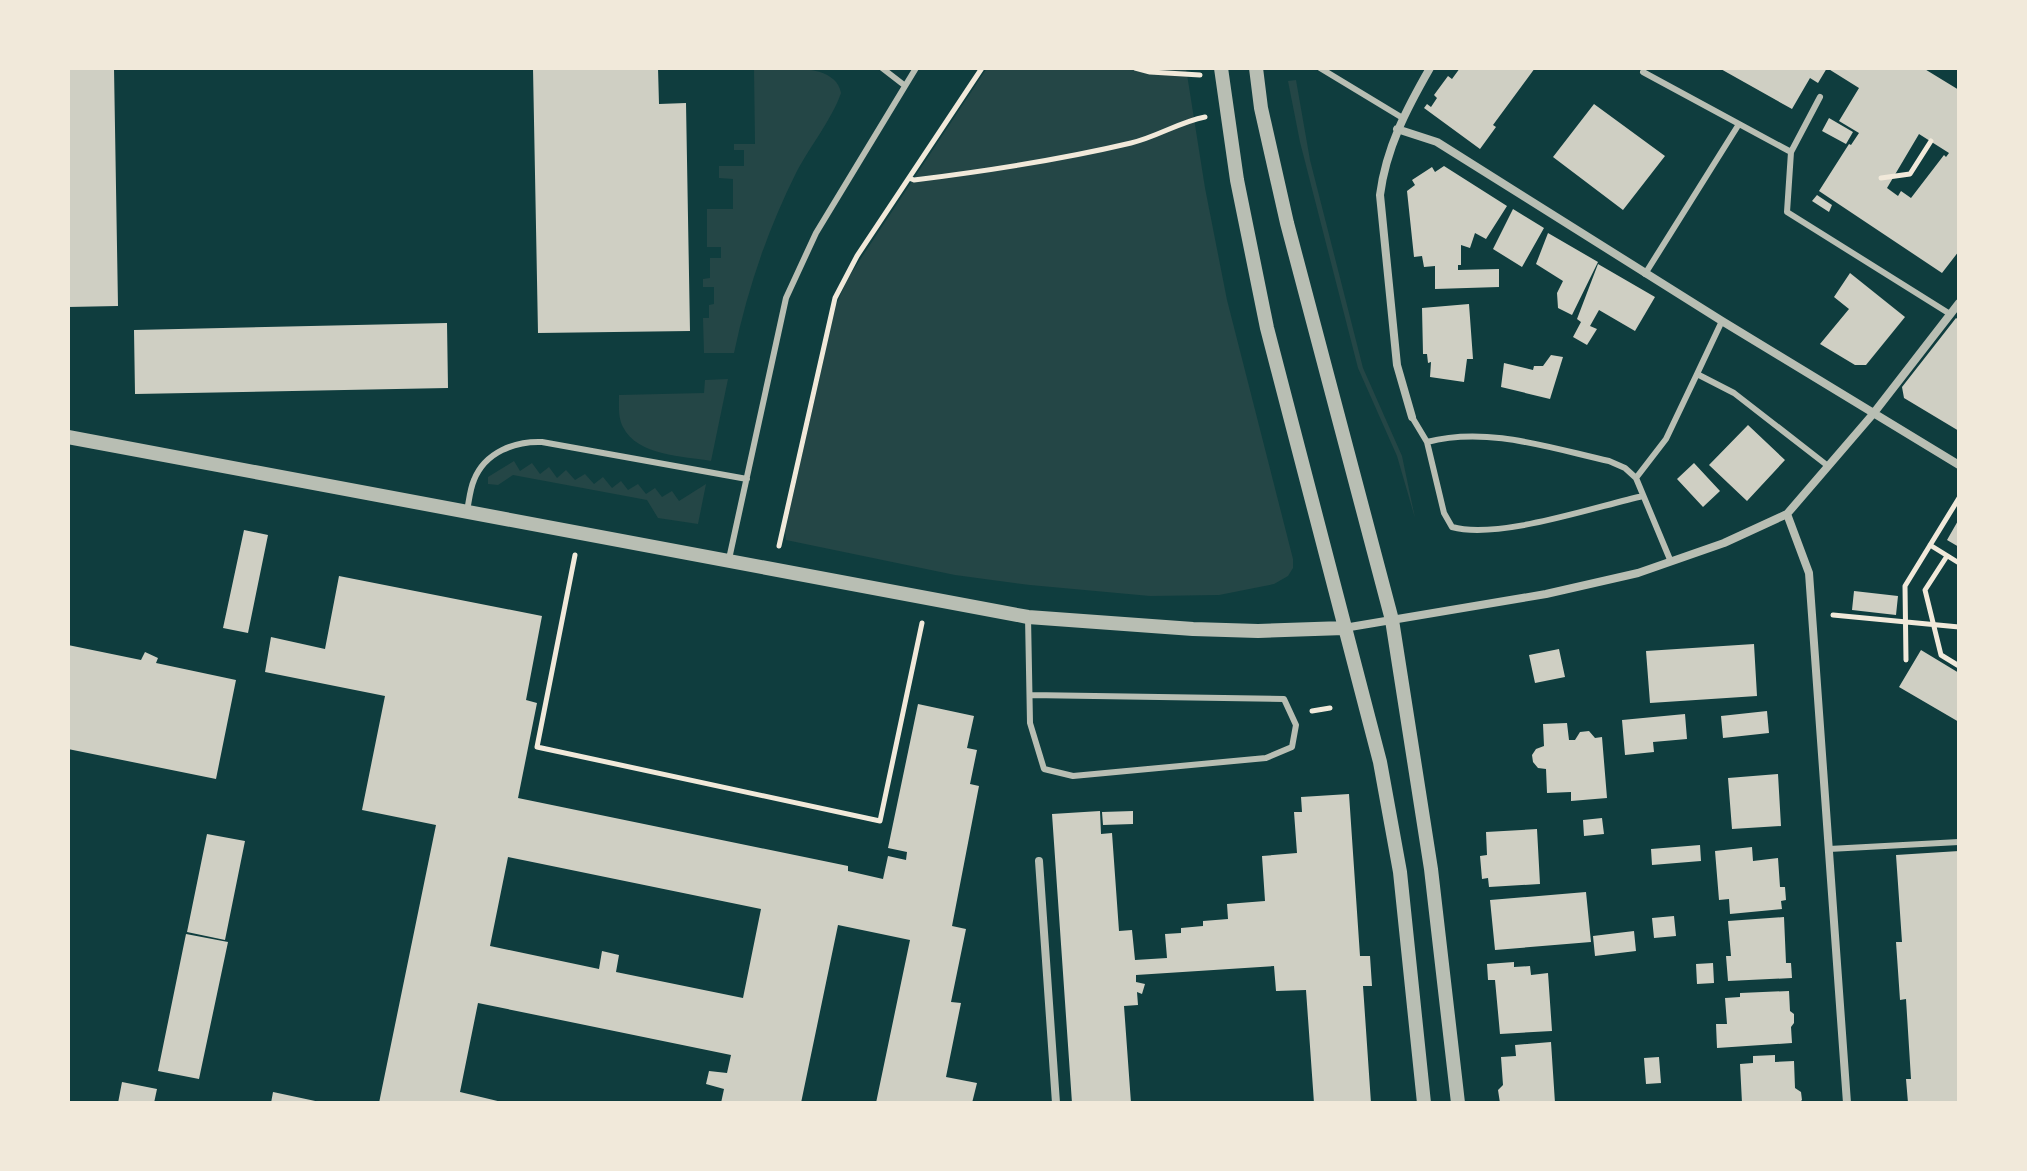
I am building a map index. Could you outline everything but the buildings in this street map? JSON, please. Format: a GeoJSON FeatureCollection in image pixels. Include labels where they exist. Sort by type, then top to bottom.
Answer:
{"type":"FeatureCollection","features":[{"type":"Feature","properties":{"kind":"street"},"geometry":{"type":"LineString","coordinates":[[1256,68],[1261,108],[1287,223],[1392,620],[1431,869],[1458,1103]]}},
{"type":"Feature","properties":{"kind":"street"},"geometry":{"type":"LineString","coordinates":[[1412,417],[1397,365],[1380,195],[1401,117],[1430,68]]}},
{"type":"Feature","properties":{"kind":"street"},"geometry":{"type":"LineString","coordinates":[[1221,72],[1246,232],[1267,328],[1370,718],[1400,872],[1424,1103]]}},
{"type":"Feature","properties":{"kind":"street"},"geometry":{"type":"LineString","coordinates":[[1397,129],[1437,142],[1645,274],[1959,465]]}},
{"type":"Feature","properties":{"kind":"street"},"geometry":{"type":"LineString","coordinates":[[68,437],[1028,617],[1258,631],[1344,628],[1546,594],[1638,573],[1724,543],[1787,514],[1873,414],[1959,303]]}},
{"type":"Feature","properties":{"kind":"street"},"geometry":{"type":"LineString","coordinates":[[1787,514],[1809,573],[1847,1103]]}},
{"type":"Feature","properties":{"kind":"street"},"geometry":{"type":"LineString","coordinates":[[1039,861],[1056,1103]]}},
{"type":"Feature","properties":{"kind":"lane"},"geometry":{"type":"LineString","coordinates":[[882,68],[904,85]]}},
{"type":"Feature","properties":{"kind":"lane"},"geometry":{"type":"LineString","coordinates":[[728,562],[786,298],[816,233],[916,68]]}},
{"type":"Feature","properties":{"kind":"lane"},"geometry":{"type":"LineString","coordinates":[[1320,68],[1401,117]]}},
{"type":"Feature","properties":{"kind":"lane"},"geometry":{"type":"LineString","coordinates":[[1643,72],[1791,152]]}},
{"type":"Feature","properties":{"kind":"lane"},"geometry":{"type":"LineString","coordinates":[[1820,97],[1791,152],[1787,212],[1950,314]]}},
{"type":"Feature","properties":{"kind":"lane"},"geometry":{"type":"LineString","coordinates":[[1645,274],[1739,124]]}},
{"type":"Feature","properties":{"kind":"lane"},"geometry":{"type":"LineString","coordinates":[[1636,478],[1666,439],[1722,321]]}},
{"type":"Feature","properties":{"kind":"lane"},"geometry":{"type":"LineString","coordinates":[[1697,374],[1734,393],[1828,466]]}},
{"type":"Feature","properties":{"kind":"lane"},"geometry":{"type":"LineString","coordinates":[[1412,417],[1427,442],[1444,513],[1452,527],[1468,532],[1495,531],[1643,496]]}},
{"type":"Feature","properties":{"kind":"lane"},"geometry":{"type":"LineString","coordinates":[[1427,442],[1451,436],[1496,437],[1609,461],[1625,468],[1636,478],[1671,562]]}},
{"type":"Feature","properties":{"kind":"lane"},"geometry":{"type":"LineString","coordinates":[[467,513],[473,481],[483,462],[522,441],[747,479]]}},
{"type":"Feature","properties":{"kind":"lane"},"geometry":{"type":"LineString","coordinates":[[1028,617],[1030,723],[1044,769],[1073,776],[1266,758],[1292,747],[1296,725],[1284,699],[1030,695]]}},
{"type":"Feature","properties":{"kind":"lane"},"geometry":{"type":"LineString","coordinates":[[1829,849],[1959,842]]}},
{"type":"Feature","properties":{"kind":"path"},"geometry":{"type":"LineString","coordinates":[[774,570],[832,305],[857,256],[982,68]]}},
{"type":"Feature","properties":{"kind":"path"},"geometry":{"type":"LineString","coordinates":[[1135,68],[1150,72],[1221,72]]}},
{"type":"Feature","properties":{"kind":"path"},"geometry":{"type":"LineString","coordinates":[[909,178],[914,180],[1070,158],[1158,136],[1194,119],[1226,113]]}},
{"type":"Feature","properties":{"kind":"path"},"geometry":{"type":"LineString","coordinates":[[1881,178],[1910,174],[1931,141]]}},
{"type":"Feature","properties":{"kind":"path"},"geometry":{"type":"LineString","coordinates":[[1906,660],[1905,586],[1959,498]]}},
{"type":"Feature","properties":{"kind":"path"},"geometry":{"type":"LineString","coordinates":[[580,534],[537,747],[880,821],[927,598]]}},
{"type":"Feature","properties":{"kind":"path"},"geometry":{"type":"LineString","coordinates":[[1930,545],[1959,563]]}},
{"type":"Feature","properties":{"kind":"path"},"geometry":{"type":"LineString","coordinates":[[1947,556],[1925,590],[1941,655],[1959,666]]}},
{"type":"Feature","properties":{"kind":"path"},"geometry":{"type":"LineString","coordinates":[[1812,613],[1959,627]]}},
{"type":"Feature","properties":{"kind":"shaded area"},"geometry":{"type":"Polygon","coordinates":[[[754,68],[818,71],[837,83],[841,93],[796,173],[776,217],[752,284],[734,353],[704,353],[703,318],[709,318],[709,305],[714,304],[714,287],[703,287],[703,279],[710,278],[710,258],[721,258],[721,247],[707,247],[707,209],[733,209],[733,179],[719,178],[719,166],[744,166],[744,150],[734,150],[734,144],[755,144],[754,68]]]}},
{"type":"Feature","properties":{"kind":"shaded area"},"geometry":{"type":"Polygon","coordinates":[[[987,68],[1186,68],[1227,300],[1293,559],[1293,568],[1288,576],[1274,584],[1219,595],[1150,596],[955,575],[786,540],[785,531],[836,305],[848,278],[987,68]]]}},
{"type":"Feature","properties":{"kind":"shaded area"},"geometry":{"type":"Polygon","coordinates":[[[1296,80],[1310,160],[1363,368],[1402,456],[1415,518],[1397,456],[1358,368],[1300,142],[1288,81],[1296,80]]]}},
{"type":"Feature","properties":{"kind":"shaded area"},"geometry":{"type":"Polygon","coordinates":[[[728,379],[711,461],[650,449],[630,437],[621,423],[619,395],[704,393],[705,380],[728,379]]]}},
{"type":"Feature","properties":{"kind":"shaded area"},"geometry":{"type":"Polygon","coordinates":[[[514,461],[520,471],[532,463],[540,474],[549,467],[557,478],[566,470],[575,480],[585,474],[594,484],[603,477],[612,488],[621,481],[628,490],[638,484],[646,494],[655,488],[662,497],[672,491],[679,501],[706,484],[698,524],[658,518],[647,500],[513,475],[498,485],[488,484],[488,477],[514,461]]]}}]}
